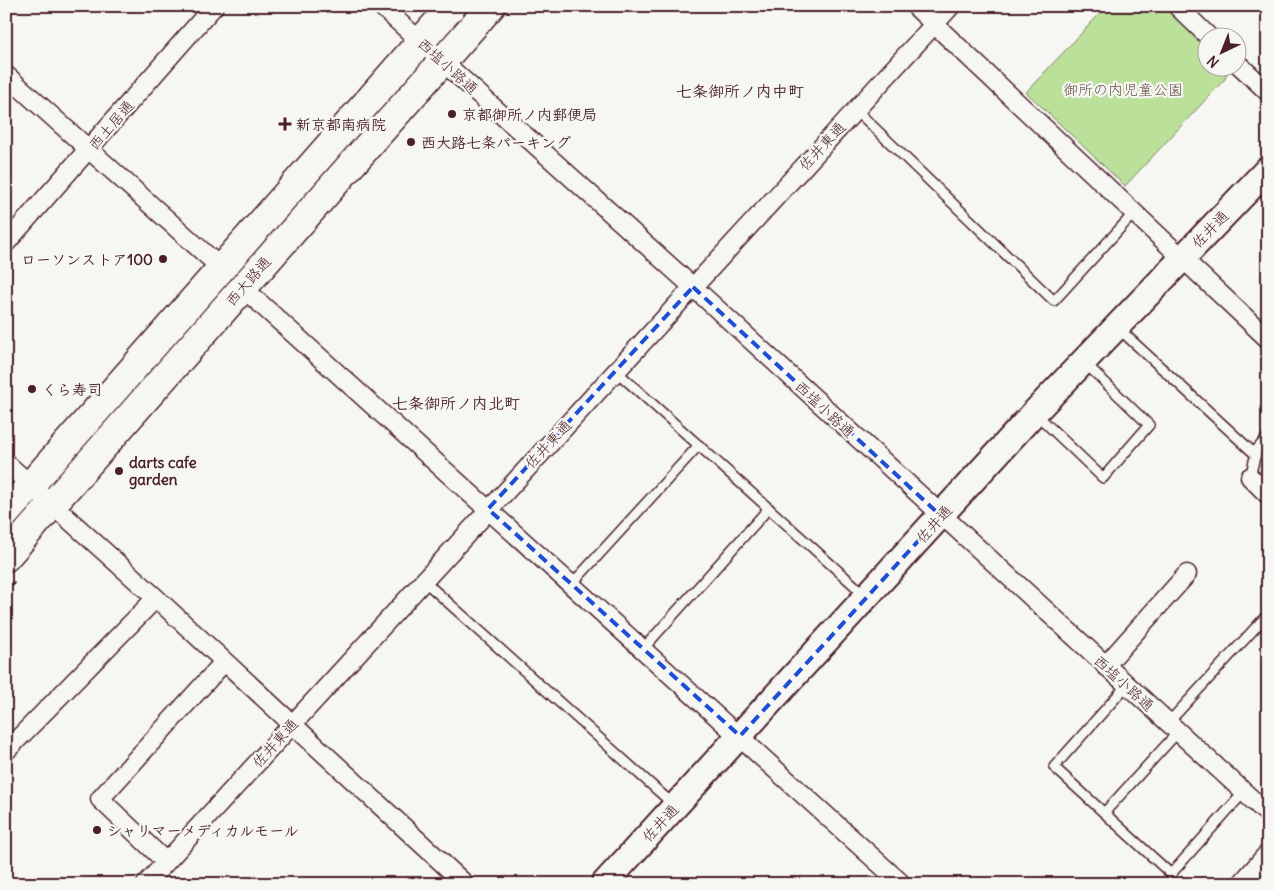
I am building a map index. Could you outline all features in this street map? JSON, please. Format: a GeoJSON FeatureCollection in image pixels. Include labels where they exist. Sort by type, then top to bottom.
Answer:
{"type":"FeatureCollection","features":[{"type":"Feature","properties":{"kind":"main road","name":"西大路通"},"geometry":{"type":"LineString","coordinates":[[6,513],[452,6]]}},
{"type":"Feature","properties":{"kind":"main road","name":"西大路通"},"geometry":{"type":"LineString","coordinates":[[6,557],[491,6]]}},
{"type":"Feature","properties":{"kind":"street","name":"西土居通"},"geometry":{"type":"LineString","coordinates":[[7,241],[214,6]]}},
{"type":"Feature","properties":{"kind":"street","name":"西塩小路通"},"geometry":{"type":"LineString","coordinates":[[381,6],[693,287],[1268,814]]}},
{"type":"Feature","properties":{"kind":"street"},"geometry":{"type":"LineString","coordinates":[[915,6],[1268,339]]}},
{"type":"Feature","properties":{"kind":"street","name":"佐井東通"},"geometry":{"type":"LineString","coordinates":[[150,882],[166,862],[423,580],[951,6]]}},
{"type":"Feature","properties":{"kind":"street"},"geometry":{"type":"LineString","coordinates":[[1177,6],[1200,28]]}},
{"type":"Feature","properties":{"kind":"street"},"geometry":{"type":"LineString","coordinates":[[1246,71],[1268,92]]}},
{"type":"Feature","properties":{"kind":"street"},"geometry":{"type":"LineString","coordinates":[[9,83],[89,150],[220,268]]}},
{"type":"Feature","properties":{"kind":"street","name":"佐井通"},"geometry":{"type":"LineString","coordinates":[[604,884],[942,516],[1034,413],[1182,258],[1265,178]]}},
{"type":"Feature","properties":{"kind":"street"},"geometry":{"type":"LineString","coordinates":[[243,288],[902,884]]}},
{"type":"Feature","properties":{"kind":"street"},"geometry":{"type":"LineString","coordinates":[[6,463],[156,598],[463,883]]}},
{"type":"Feature","properties":{"kind":"street"},"geometry":{"type":"LineString","coordinates":[[1250,477],[1268,495]]}},
{"type":"Feature","properties":{"kind":"street"},"geometry":{"type":"LineString","coordinates":[[1106,666],[1187,574]]}},
{"type":"Feature","properties":{"kind":"street"},"geometry":{"type":"LineString","coordinates":[[6,751],[156,598]]}},
{"type":"Feature","properties":{"kind":"street"},"geometry":{"type":"LineString","coordinates":[[166,862],[100,799],[224,662]]}},
{"type":"Feature","properties":{"kind":"street"},"geometry":{"type":"LineString","coordinates":[[1241,884],[1268,853]]}},
{"type":"Feature","properties":{"kind":"lane"},"geometry":{"type":"LineString","coordinates":[[856,110],[1054,301],[1134,214]]}},
{"type":"Feature","properties":{"kind":"lane"},"geometry":{"type":"LineString","coordinates":[[1116,326],[1256,454]]}},
{"type":"Feature","properties":{"kind":"lane"},"geometry":{"type":"LineString","coordinates":[[1034,413],[1103,478],[1149,425],[1084,362]]}},
{"type":"Feature","properties":{"kind":"lane"},"geometry":{"type":"LineString","coordinates":[[616,371],[867,596]]}},
{"type":"Feature","properties":{"kind":"lane"},"geometry":{"type":"LineString","coordinates":[[1250,477],[1257,449],[1268,438]]}},
{"type":"Feature","properties":{"kind":"lane"},"geometry":{"type":"LineString","coordinates":[[572,584],[698,445]]}},
{"type":"Feature","properties":{"kind":"lane"},"geometry":{"type":"LineString","coordinates":[[643,649],[769,508]]}},
{"type":"Feature","properties":{"kind":"lane"},"geometry":{"type":"LineString","coordinates":[[423,580],[675,806]]}},
{"type":"Feature","properties":{"kind":"lane"},"geometry":{"type":"LineString","coordinates":[[1104,813],[1268,614]]}},
{"type":"Feature","properties":{"kind":"lane"},"geometry":{"type":"LineString","coordinates":[[1127,685],[1054,767],[1104,813],[1171,874],[1244,792]]}},
{"type":"Feature","properties":{"kind":"highlighted area"},"geometry":{"type":"Polygon","coordinates":[[[693,287],[941,516],[740,736],[488,509],[693,287]]]}},
{"type":"Feature","properties":{"kind":"green space","name":"御所の内児童公園"},"geometry":{"type":"Polygon","coordinates":[[[1107,6],[1165,6],[1196,35],[1196,78],[1225,78],[1125,186],[1026,92],[1107,6]]]}},
{"type":"Feature","properties":{"kind":"place","name":"京都御所ノ内郵便局"},"geometry":{"type":"Point","coordinates":[452,114]}},
{"type":"Feature","properties":{"kind":"place","name":"新京都南病院"},"geometry":{"type":"Point","coordinates":[285,124]}},
{"type":"Feature","properties":{"kind":"place","name":"西大路七条パーキング"},"geometry":{"type":"Point","coordinates":[411,142]}},
{"type":"Feature","properties":{"kind":"place","name":"ローソンストア100"},"geometry":{"type":"Point","coordinates":[163,259]}},
{"type":"Feature","properties":{"kind":"place","name":"くら寿司"},"geometry":{"type":"Point","coordinates":[32,389]}},
{"type":"Feature","properties":{"kind":"place","name":"darts cafe garden"},"geometry":{"type":"Point","coordinates":[119,471]}},
{"type":"Feature","properties":{"kind":"place","name":"シャリマーメディカルモール"},"geometry":{"type":"Point","coordinates":[97,830]}},
{"type":"Feature","properties":{"kind":"district","name":"七条御所ノ内中町"},"geometry":{"type":"Point","coordinates":[740,91]}},
{"type":"Feature","properties":{"kind":"district","name":"七条御所ノ内北町"},"geometry":{"type":"Point","coordinates":[456,403]}}]}
